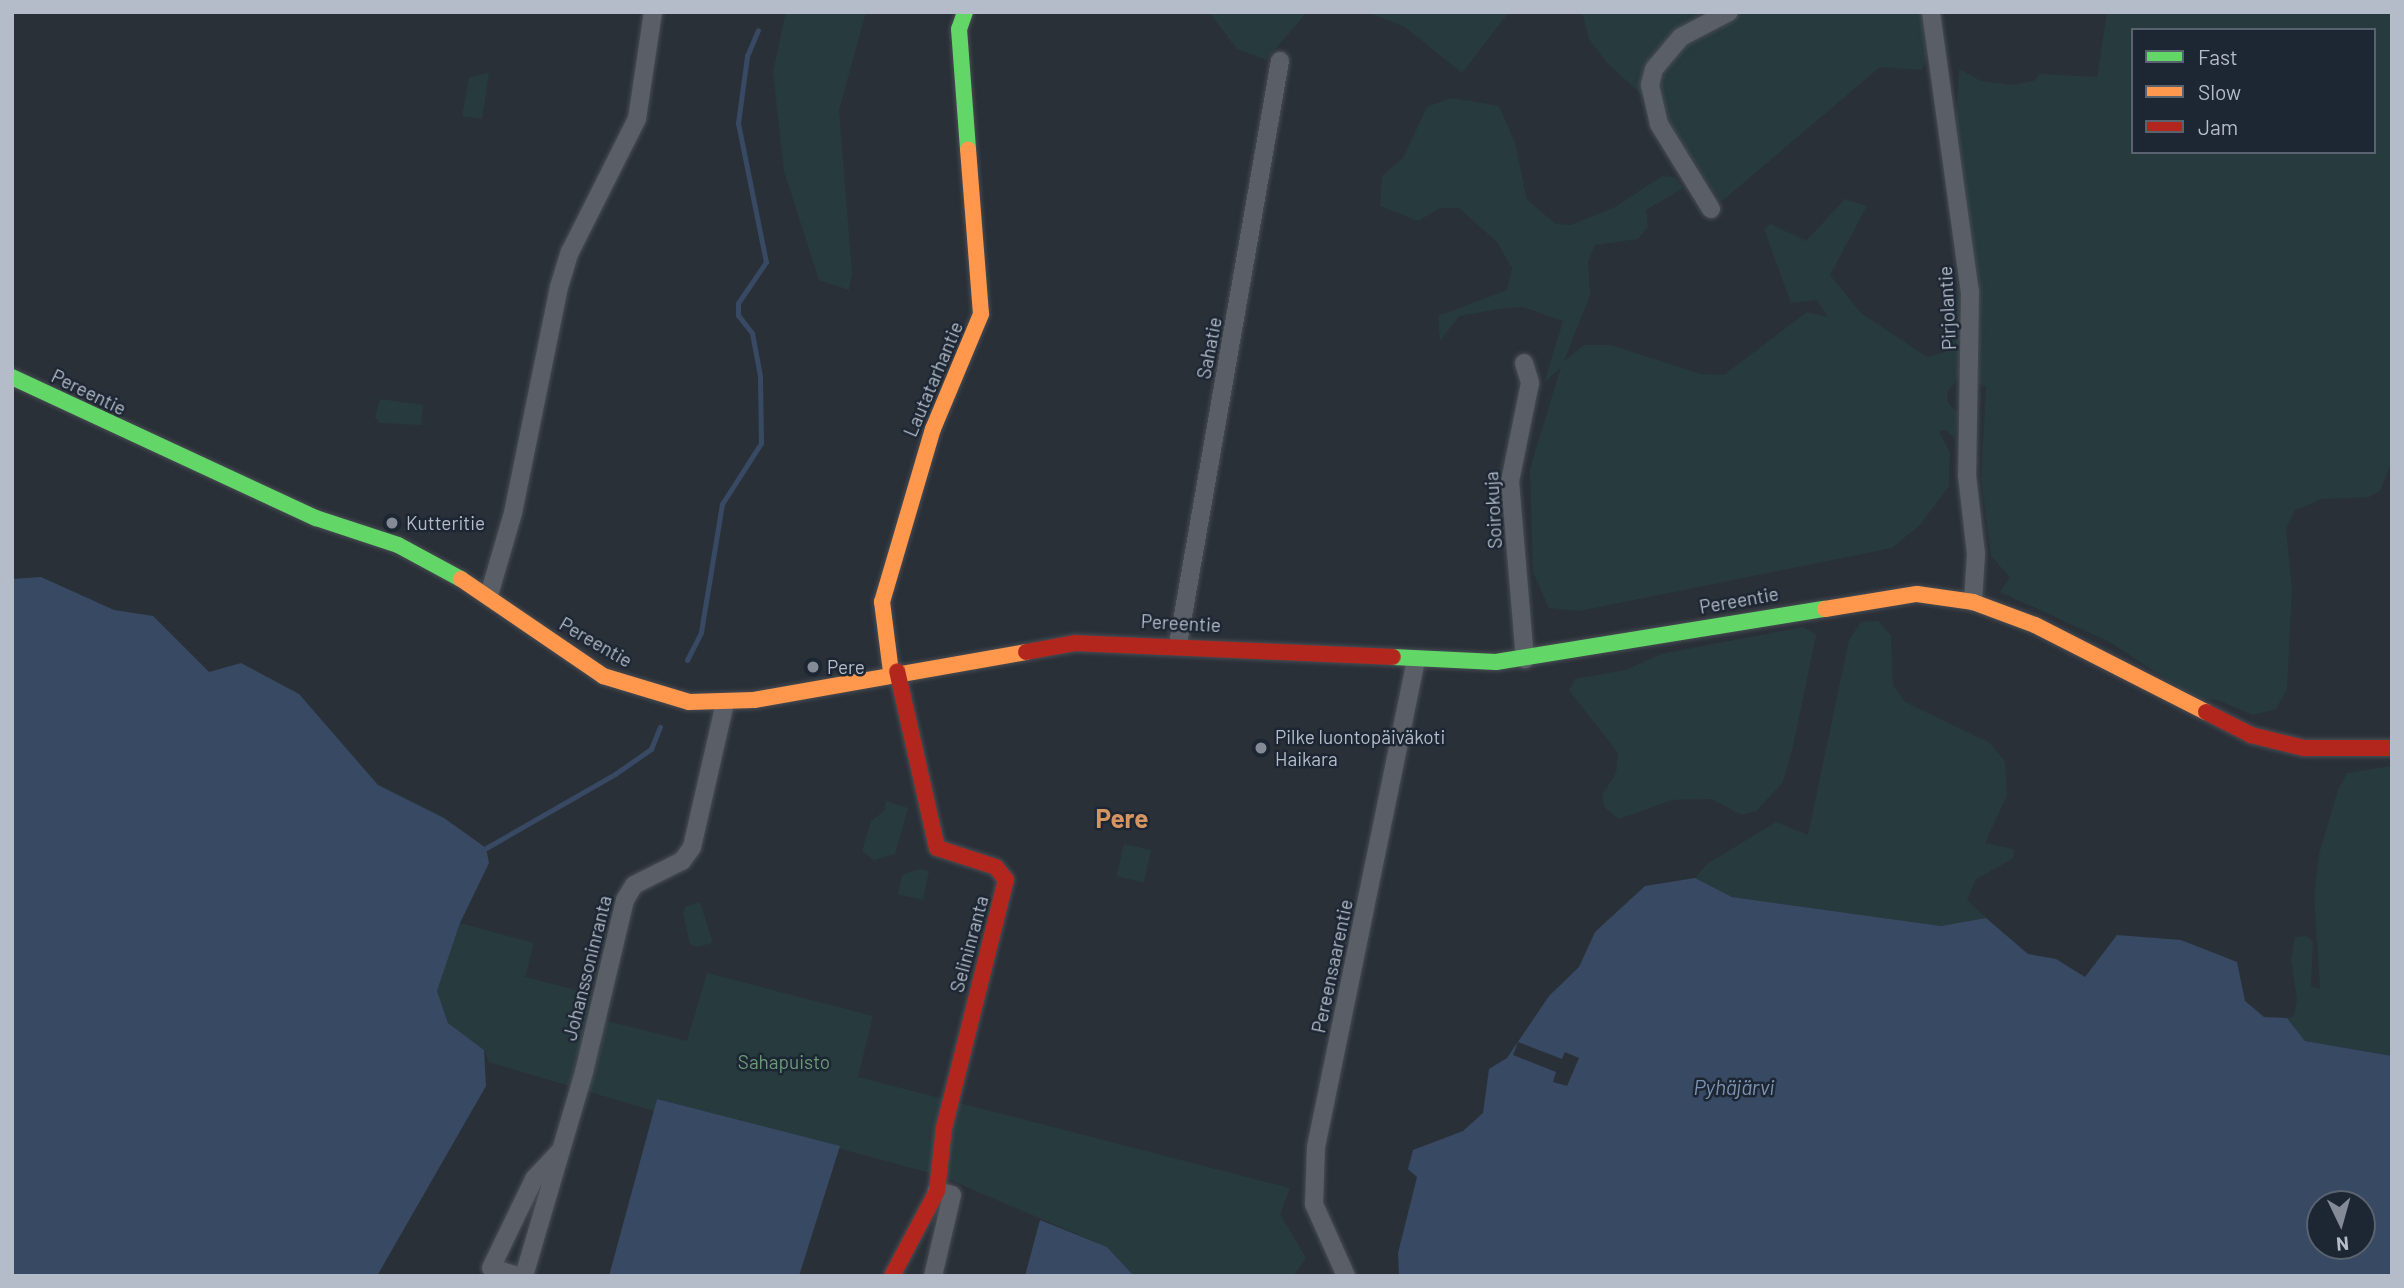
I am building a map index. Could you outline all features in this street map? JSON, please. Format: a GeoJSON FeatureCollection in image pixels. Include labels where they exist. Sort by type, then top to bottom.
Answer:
{"type":"FeatureCollection","features":[{"type":"Feature","properties":{"kind":"street"},"geometry":{"type":"LineString","coordinates":[[489,596],[513,513],[559,287],[570,252],[637,119],[653,12]]}},
{"type":"Feature","properties":{"kind":"street","name":"Lautatarhantie"},"geometry":{"type":"LineString","coordinates":[[894,672],[882,602],[933,429],[975,339],[981,314],[959,29],[965,12]]}},
{"type":"Feature","properties":{"kind":"street"},"geometry":{"type":"LineString","coordinates":[[1711,209],[1659,124],[1650,85],[1654,69],[1681,37],[1730,12]]}},
{"type":"Feature","properties":{"kind":"street","name":"Pirjolantie"},"geometry":{"type":"LineString","coordinates":[[1931,12],[1970,292],[1967,475],[1976,554],[1973,602]]}},
{"type":"Feature","properties":{"kind":"street","name":"Sahatie"},"geometry":{"type":"LineString","coordinates":[[1178,644],[1280,61]]}},
{"type":"Feature","properties":{"kind":"street","name":"Soirokuja"},"geometry":{"type":"LineString","coordinates":[[1524,363],[1530,383],[1510,481],[1525,659]]}},
{"type":"Feature","properties":{"kind":"street","name":"Pereentie"},"geometry":{"type":"LineString","coordinates":[[12,377],[303,513],[398,545],[489,596],[603,676],[678,700],[725,703],[1052,645],[1178,644],[1416,662],[1525,659],[1889,596],[1940,595],[1973,602],[2063,638],[2251,735],[2314,749],[2392,748]]}},
{"type":"Feature","properties":{"kind":"street","name":"Pereensaarentie"},"geometry":{"type":"LineString","coordinates":[[1346,1276],[1314,1204],[1316,1147],[1416,662]]}},
{"type":"Feature","properties":{"kind":"street","name":"Selininranta"},"geometry":{"type":"LineString","coordinates":[[892,1276],[937,1191],[944,1129],[1006,880],[996,867],[937,848],[894,672]]}},
{"type":"Feature","properties":{"kind":"street","name":"Johanssoninranta"},"geometry":{"type":"LineString","coordinates":[[524,1276],[625,900],[634,885],[682,861],[692,848],[725,703]]}},
{"type":"Feature","properties":{"kind":"street","name":"Johanssoninranta"},"geometry":{"type":"LineString","coordinates":[[518,1276],[491,1268],[534,1179],[559,1152]]}},
{"type":"Feature","properties":{"kind":"street"},"geometry":{"type":"LineString","coordinates":[[933,1276],[952,1195],[937,1191]]}},
{"type":"Feature","properties":{"kind":"green space"},"geometry":{"type":"Polygon","coordinates":[[[786,12],[866,12],[839,110],[852,273],[849,290],[819,280],[784,171],[773,72],[786,12]]]}},
{"type":"Feature","properties":{"kind":"green space"},"geometry":{"type":"Polygon","coordinates":[[[1209,12],[1307,12],[1266,60],[1237,49],[1209,12]]]}},
{"type":"Feature","properties":{"kind":"green space"},"geometry":{"type":"Polygon","coordinates":[[[1367,12],[1509,12],[1462,73],[1405,27],[1367,12]]]}},
{"type":"Feature","properties":{"kind":"green space"},"geometry":{"type":"Polygon","coordinates":[[[1582,12],[1922,12],[1930,50],[1922,70],[1880,67],[1721,202],[1659,110],[1607,63],[1589,39],[1582,12]]]}},
{"type":"Feature","properties":{"kind":"green space"},"geometry":{"type":"Polygon","coordinates":[[[2107,12],[2392,12],[2391,463],[2380,491],[2369,497],[2322,499],[2295,510],[2286,528],[2292,589],[2287,689],[2276,709],[2253,715],[2218,700],[2195,699],[2110,642],[2000,592],[2010,577],[1991,556],[1981,479],[1986,387],[1961,375],[1947,392],[1948,403],[1958,413],[1955,440],[1946,430],[1939,431],[1950,453],[1949,486],[1920,525],[1892,548],[1579,611],[1549,608],[1533,572],[1530,469],[1561,367],[1544,383],[1563,321],[1523,307],[1506,308],[1459,316],[1440,341],[1438,316],[1507,290],[1512,268],[1497,242],[1459,208],[1440,208],[1418,221],[1380,206],[1382,176],[1403,158],[1427,107],[1451,98],[1499,106],[1515,143],[1527,200],[1556,224],[1571,225],[1615,207],[1662,176],[1675,177],[1683,188],[1646,210],[1648,227],[1638,239],[1595,245],[1588,262],[1590,295],[1564,361],[1584,345],[1611,345],[1700,374],[1724,375],[1807,312],[1828,317],[1817,300],[1791,303],[1764,229],[1771,224],[1806,241],[1845,199],[1867,206],[1830,275],[1861,313],[1927,357],[1945,352],[1957,287],[1976,267],[1955,131],[1959,69],[1981,81],[2011,85],[2034,81],[2040,74],[2097,77],[2107,12]]]}},
{"type":"Feature","properties":{"kind":"green space"},"geometry":{"type":"Polygon","coordinates":[[[489,73],[482,119],[462,116],[469,77],[489,73]]]}},
{"type":"Feature","properties":{"kind":"green space"},"geometry":{"type":"Polygon","coordinates":[[[380,399],[423,405],[421,425],[380,423],[375,417],[380,399]]]}},
{"type":"Feature","properties":{"kind":"green space"},"geometry":{"type":"Polygon","coordinates":[[[1878,621],[1891,635],[1893,685],[1905,702],[1990,743],[2005,762],[2007,795],[1985,843],[2013,849],[2014,858],[1976,879],[1967,900],[1986,918],[1941,926],[1732,897],[1695,878],[1707,864],[1776,822],[1808,835],[1849,640],[1861,622],[1878,621]]]}},
{"type":"Feature","properties":{"kind":"green space"},"geometry":{"type":"Polygon","coordinates":[[[1803,627],[1816,635],[1794,742],[1783,782],[1756,811],[1742,815],[1711,799],[1672,800],[1619,819],[1604,807],[1602,795],[1616,773],[1618,753],[1569,690],[1575,679],[1626,670],[1661,654],[1803,627]]]}},
{"type":"Feature","properties":{"kind":"green space"},"geometry":{"type":"Polygon","coordinates":[[[2392,766],[2392,1056],[2305,1041],[2287,1018],[2294,1016],[2297,999],[2291,960],[2295,937],[2307,936],[2313,942],[2311,986],[2320,989],[2314,896],[2319,854],[2338,790],[2347,773],[2392,766]]]}},
{"type":"Feature","properties":{"kind":"green space"},"geometry":{"type":"Polygon","coordinates":[[[886,801],[908,808],[895,854],[874,860],[862,851],[871,821],[884,811],[886,801]]]}},
{"type":"Feature","properties":{"kind":"green space"},"geometry":{"type":"Polygon","coordinates":[[[1124,844],[1151,850],[1144,882],[1117,876],[1124,844]]]}},
{"type":"Feature","properties":{"kind":"green space"},"geometry":{"type":"Polygon","coordinates":[[[919,869],[929,871],[923,900],[898,894],[902,875],[919,869]]]}},
{"type":"Feature","properties":{"kind":"green space"},"geometry":{"type":"Polygon","coordinates":[[[700,902],[713,943],[696,947],[690,944],[683,914],[685,907],[700,902]]]}},
{"type":"Feature","properties":{"kind":"green space","name":"Sahapuisto"},"geometry":{"type":"Polygon","coordinates":[[[460,923],[534,943],[525,977],[591,994],[587,1016],[687,1041],[707,973],[873,1016],[858,1077],[1290,1188],[1280,1214],[1306,1258],[1293,1276],[1134,1276],[1107,1247],[941,1176],[657,1099],[654,1111],[489,1062],[484,1050],[448,1023],[437,991],[460,923]]]}},
{"type":"Feature","properties":{"kind":"water"},"geometry":{"type":"Polygon","coordinates":[[[41,577],[114,610],[153,616],[209,672],[241,663],[299,694],[378,785],[444,818],[486,848],[489,863],[460,923],[437,991],[448,1023],[484,1050],[486,1086],[377,1276],[12,1276],[12,579],[41,577]]]}},
{"type":"Feature","properties":{"kind":"water","name":"Pyhäjärvi"},"geometry":{"type":"Polygon","coordinates":[[[1695,878],[1732,897],[1941,926],[1986,918],[2028,954],[2056,959],[2085,977],[2117,935],[2181,940],[2237,962],[2245,1001],[2264,1017],[2287,1018],[2305,1041],[2392,1056],[2392,1276],[1399,1276],[1398,1253],[1417,1177],[1408,1169],[1413,1150],[1463,1131],[1483,1113],[1489,1069],[1507,1058],[1549,996],[1579,967],[1595,932],[1645,886],[1695,878]]]}},
{"type":"Feature","properties":{"kind":"water"},"geometry":{"type":"Polygon","coordinates":[[[657,1099],[840,1146],[799,1276],[609,1276],[657,1099]]]}},
{"type":"Feature","properties":{"kind":"water"},"geometry":{"type":"Polygon","coordinates":[[[1040,1220],[1107,1247],[1134,1276],[1025,1276],[1040,1220]]]}},
{"type":"Feature","properties":{"kind":"pier"},"geometry":{"type":"Polygon","coordinates":[[[1518,1042],[1562,1059],[1565,1052],[1579,1058],[1567,1086],[1553,1082],[1556,1072],[1513,1055],[1518,1042]]]}},
{"type":"Feature","properties":{"kind":"waterway"},"geometry":{"type":"LineString","coordinates":[[687,660],[701,632],[722,504],[761,443],[760,376],[752,333],[738,315],[738,303],[766,262],[738,123],[747,56],[758,30]]}},
{"type":"Feature","properties":{"kind":"waterway"},"geometry":{"type":"LineString","coordinates":[[486,848],[615,774],[651,749],[660,727]]}},
{"type":"Feature","properties":{"kind":"traffic: fast"},"geometry":{"type":"LineString","coordinates":[[965,12],[959,29],[968,150]]}},
{"type":"Feature","properties":{"kind":"traffic: fast"},"geometry":{"type":"LineString","coordinates":[[12,377],[316,518],[398,545],[461,579]]}},
{"type":"Feature","properties":{"kind":"traffic: fast"},"geometry":{"type":"LineString","coordinates":[[1393,657],[1496,662],[1825,609]]}},
{"type":"Feature","properties":{"kind":"traffic: slow"},"geometry":{"type":"LineString","coordinates":[[891,672],[882,602],[933,429],[981,314],[968,150]]}},
{"type":"Feature","properties":{"kind":"traffic: slow"},"geometry":{"type":"LineString","coordinates":[[461,579],[603,676],[689,702],[754,700],[1026,652]]}},
{"type":"Feature","properties":{"kind":"traffic: slow"},"geometry":{"type":"LineString","coordinates":[[1825,609],[1917,594],[1973,602],[2035,625],[2206,712]]}},
{"type":"Feature","properties":{"kind":"traffic: jam"},"geometry":{"type":"LineString","coordinates":[[1026,652],[1076,643],[1393,657]]}},
{"type":"Feature","properties":{"kind":"traffic: jam"},"geometry":{"type":"LineString","coordinates":[[892,1276],[937,1191],[944,1128],[1006,880],[996,867],[937,848],[897,671]]}},
{"type":"Feature","properties":{"kind":"traffic: jam"},"geometry":{"type":"LineString","coordinates":[[2206,712],[2251,735],[2304,748],[2392,748]]}},
{"type":"Feature","properties":{"kind":"place","name":"Kutteritie"},"geometry":{"type":"Point","coordinates":[392,523]}},
{"type":"Feature","properties":{"kind":"place","name":"Pere"},"geometry":{"type":"Point","coordinates":[813,667]}},
{"type":"Feature","properties":{"kind":"place","name":"Pilke luontopäiväkoti Haikara"},"geometry":{"type":"Point","coordinates":[1261,748]}},
{"type":"Feature","properties":{"kind":"district","name":"Pere"},"geometry":{"type":"Point","coordinates":[1122,818]}}]}
